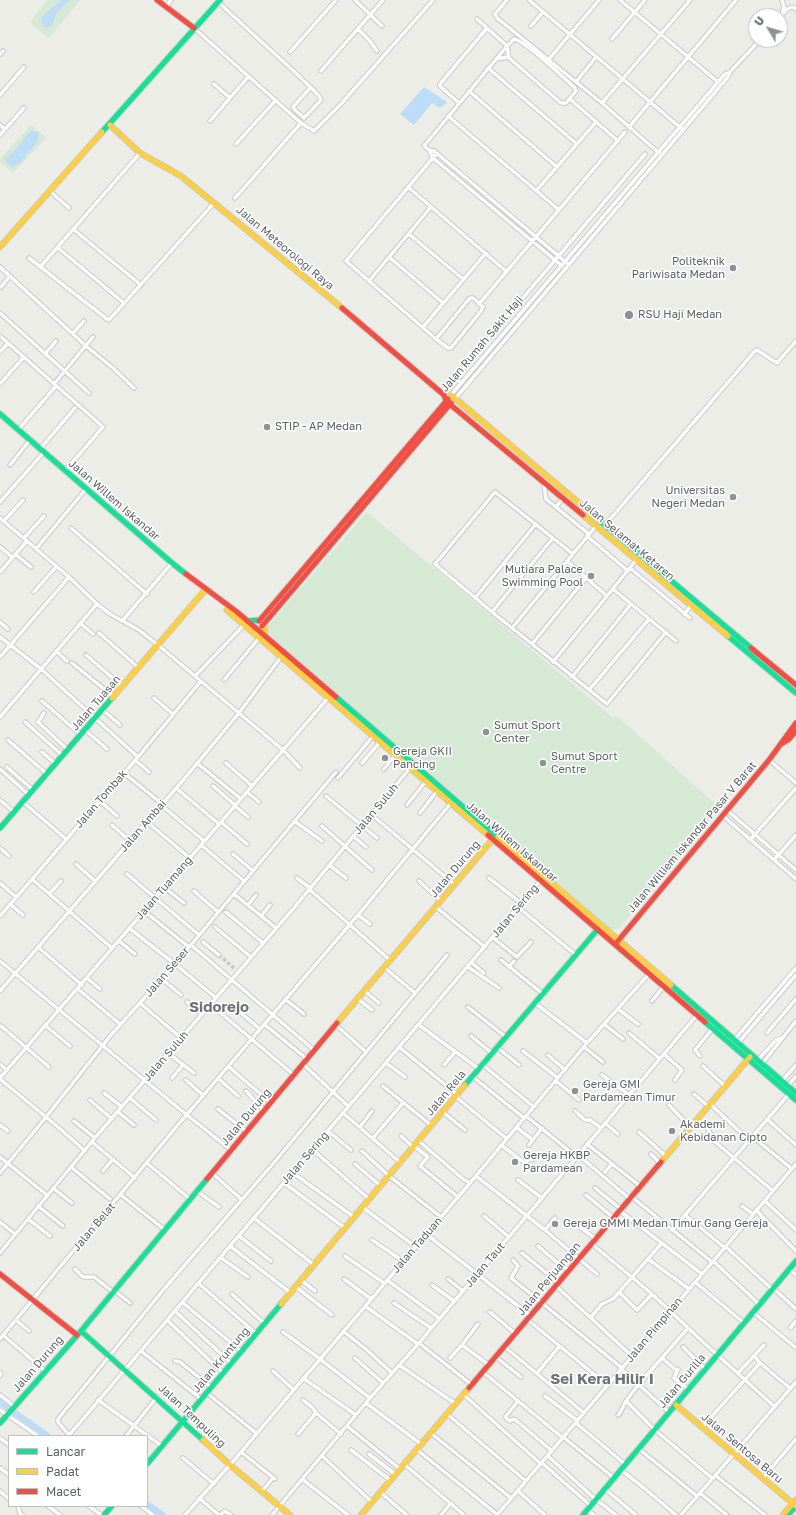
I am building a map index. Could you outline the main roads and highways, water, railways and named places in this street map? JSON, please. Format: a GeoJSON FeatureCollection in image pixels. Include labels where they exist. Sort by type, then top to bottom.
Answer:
{"type":"FeatureCollection","features":[{"type":"Feature","properties":{"kind":"main road"},"geometry":{"type":"LineString","coordinates":[[157,0],[194,28]]}},
{"type":"Feature","properties":{"kind":"main road"},"geometry":{"type":"LineString","coordinates":[[0,247],[219,1]]}},
{"type":"Feature","properties":{"kind":"main road","name":"Jalan Meteorologi Raya"},"geometry":{"type":"LineString","coordinates":[[110,125],[140,153],[182,176],[444,395]]}},
{"type":"Feature","properties":{"kind":"main road"},"geometry":{"type":"LineString","coordinates":[[444,395],[453,397]]}},
{"type":"Feature","properties":{"kind":"main road"},"geometry":{"type":"LineString","coordinates":[[444,395],[448,403]]}},
{"type":"Feature","properties":{"kind":"main road","name":"Jalan Rumah Sakit Haji"},"geometry":{"type":"LineString","coordinates":[[258,633],[453,397]]}},
{"type":"Feature","properties":{"kind":"main road","name":"Jalan Selamat Ketaren"},"geometry":{"type":"LineString","coordinates":[[453,397],[796,685]]}},
{"type":"Feature","properties":{"kind":"main road","name":"Jalan Rumah Sakit Haji"},"geometry":{"type":"LineString","coordinates":[[258,633],[260,620],[448,403]]}},
{"type":"Feature","properties":{"kind":"main road","name":"Jalan Selamat Ketaren"},"geometry":{"type":"LineString","coordinates":[[448,403],[796,693]]}},
{"type":"Feature","properties":{"kind":"main road","name":"Jalan Willem Iskandar"},"geometry":{"type":"LineString","coordinates":[[1,417],[30,440],[172,563],[217,598],[220,604],[258,633],[734,1043],[796,1100]]}},
{"type":"Feature","properties":{"kind":"main road"},"geometry":{"type":"LineString","coordinates":[[530,472],[535,466]]}},
{"type":"Feature","properties":{"kind":"main road"},"geometry":{"type":"LineString","coordinates":[[676,593],[680,588]]}},
{"type":"Feature","properties":{"kind":"main road","name":"Jalan Tuasan"},"geometry":{"type":"LineString","coordinates":[[0,828],[206,589]]}},
{"type":"Feature","properties":{"kind":"main road"},"geometry":{"type":"LineString","coordinates":[[246,623],[260,620]]}},
{"type":"Feature","properties":{"kind":"main road"},"geometry":{"type":"LineString","coordinates":[[258,633],[264,625]]}},
{"type":"Feature","properties":{"kind":"main road","name":"Jalan Willem Iskandar"},"geometry":{"type":"LineString","coordinates":[[258,633],[281,657],[328,698],[493,839],[505,846],[541,880],[598,929],[617,942],[649,974],[697,1015],[734,1043]]}},
{"type":"Feature","properties":{"kind":"main road"},"geometry":{"type":"LineString","coordinates":[[761,664],[764,658]]}},
{"type":"Feature","properties":{"kind":"main road","name":"Jalan Williem Iskandar Pasar V Barat"},"geometry":{"type":"LineString","coordinates":[[617,942],[769,760],[796,723]]}},
{"type":"Feature","properties":{"kind":"main road","name":"Jalan Williem Iskandar Pasar V Barat"},"geometry":{"type":"LineString","coordinates":[[783,742],[789,739],[796,731]]}},
{"type":"Feature","properties":{"kind":"main road","name":"Jalan Durung"},"geometry":{"type":"LineString","coordinates":[[0,1422],[79,1333],[314,1050],[442,901],[493,839]]}},
{"type":"Feature","properties":{"kind":"main road","name":"Jalan Rela"},"geometry":{"type":"LineString","coordinates":[[310,1270],[598,929]]}},
{"type":"Feature","properties":{"kind":"main road","name":"Jalan Willem Iskandar"},"geometry":{"type":"LineString","coordinates":[[750,1057],[760,1062],[796,1093]]}},
{"type":"Feature","properties":{"kind":"main road","name":"Jalan Perjuangan"},"geometry":{"type":"LineString","coordinates":[[360,1515],[505,1347],[750,1057]]}},
{"type":"Feature","properties":{"kind":"main road","name":"Jalan Gurilla"},"geometry":{"type":"LineString","coordinates":[[583,1515],[796,1261]]}},
{"type":"Feature","properties":{"kind":"main road","name":"Jalan Kruntung"},"geometry":{"type":"LineString","coordinates":[[148,1463],[310,1270]]}},
{"type":"Feature","properties":{"kind":"main road","name":"Jalan Tempuling"},"geometry":{"type":"LineString","coordinates":[[0,1274],[33,1300],[110,1355],[230,1465],[290,1515]]}},
{"type":"Feature","properties":{"kind":"main road","name":"Jalan Sentosa Baru"},"geometry":{"type":"LineString","coordinates":[[676,1405],[733,1454],[795,1504]]}},
{"type":"Feature","properties":{"kind":"main road"},"geometry":{"type":"LineString","coordinates":[[783,1515],[795,1504]]}},
{"type":"Feature","properties":{"kind":"main road"},"geometry":{"type":"LineString","coordinates":[[788,1515],[795,1504]]}},
{"type":"Feature","properties":{"kind":"main road"},"geometry":{"type":"LineString","coordinates":[[104,1515],[111,1507]]}},
{"type":"Feature","properties":{"kind":"water"},"geometry":{"type":"Polygon","coordinates":[[[61,0],[70,0],[57,12],[52,25],[49,28],[43,26],[41,22],[42,17],[61,0]]]}},
{"type":"Feature","properties":{"kind":"water"},"geometry":{"type":"Polygon","coordinates":[[[424,87],[447,102],[440,108],[432,103],[414,125],[400,114],[424,87]]]}},
{"type":"Feature","properties":{"kind":"water"},"geometry":{"type":"Polygon","coordinates":[[[32,131],[39,134],[37,143],[20,163],[13,167],[6,162],[6,159],[20,145],[28,133],[32,131]]]}},
{"type":"Feature","properties":{"kind":"waterway"},"geometry":{"type":"LineString","coordinates":[[0,1402],[47,1435]]}},
{"type":"Feature","properties":{"kind":"waterway"},"geometry":{"type":"LineString","coordinates":[[148,1505],[163,1515]]}},
{"type":"Feature","properties":{"kind":"tunnel"},"geometry":{"type":"LineString","coordinates":[[219,955],[235,969]]}},
{"type":"Feature","properties":{"kind":"place","name":"Politeknik Pariwisata Medan"},"geometry":{"type":"Point","coordinates":[733,268]}},
{"type":"Feature","properties":{"kind":"place","name":"RSU Haji Medan"},"geometry":{"type":"Point","coordinates":[629,315]}},
{"type":"Feature","properties":{"kind":"place","name":"STIP - AP Medan"},"geometry":{"type":"Point","coordinates":[267,427]}},
{"type":"Feature","properties":{"kind":"place","name":"Universitas Negeri Medan"},"geometry":{"type":"Point","coordinates":[733,497]}},
{"type":"Feature","properties":{"kind":"place","name":"Mutiara Palace Swimming Pool"},"geometry":{"type":"Point","coordinates":[591,576]}},
{"type":"Feature","properties":{"kind":"place","name":"Sumut Sport Center"},"geometry":{"type":"Point","coordinates":[486,732]}},
{"type":"Feature","properties":{"kind":"place","name":"Gereja GKII Pancing"},"geometry":{"type":"Point","coordinates":[385,758]}},
{"type":"Feature","properties":{"kind":"place","name":"Sumut Sport Centre"},"geometry":{"type":"Point","coordinates":[543,763]}},
{"type":"Feature","properties":{"kind":"place","name":"Gereja GMI Pardamean Timur"},"geometry":{"type":"Point","coordinates":[575,1091]}},
{"type":"Feature","properties":{"kind":"place","name":"Akademi Kebidanan Cipto"},"geometry":{"type":"Point","coordinates":[672,1131]}},
{"type":"Feature","properties":{"kind":"place","name":"Gereja HKBP Pardamean"},"geometry":{"type":"Point","coordinates":[515,1162]}},
{"type":"Feature","properties":{"kind":"place","name":"Gereja GMMI Medan Timur Gang Gereja"},"geometry":{"type":"Point","coordinates":[555,1224]}},
{"type":"Feature","properties":{"kind":"district","name":"Sidorejo"},"geometry":{"type":"Point","coordinates":[219,1007]}},
{"type":"Feature","properties":{"kind":"district","name":"Sei Kera Hilir I"},"geometry":{"type":"Point","coordinates":[602,1379]}}]}
